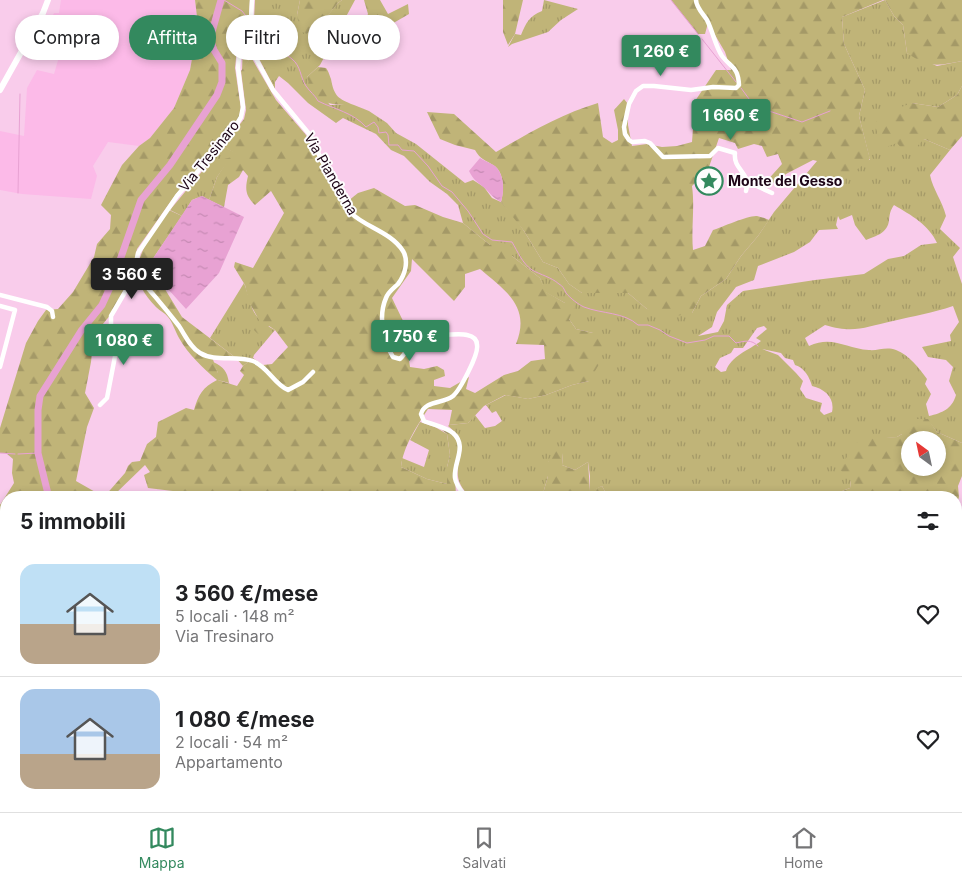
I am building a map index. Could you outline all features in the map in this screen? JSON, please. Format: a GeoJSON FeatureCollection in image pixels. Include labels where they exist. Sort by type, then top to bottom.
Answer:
{"type":"FeatureCollection","features":[{"type":"Feature","properties":{"kind":"main road"},"geometry":{"type":"LineString","coordinates":[[0,90],[48,0]]}},
{"type":"Feature","properties":{"kind":"street","name":"Via Tresinaro"},"geometry":{"type":"LineString","coordinates":[[251,15],[252,0]]}},
{"type":"Feature","properties":{"kind":"street"},"geometry":{"type":"LineString","coordinates":[[696,0],[696,4],[708,23],[722,57],[736,70],[739,76],[739,85],[736,88],[713,87],[692,90],[643,86],[636,91],[629,104],[624,126],[625,134],[628,140],[632,142],[645,141],[650,143],[663,157],[710,156],[718,148],[735,153],[735,162],[748,182],[772,193]]}},
{"type":"Feature","properties":{"kind":"street","name":"Via Tresinaro"},"geometry":{"type":"LineString","coordinates":[[100,405],[106,398],[117,346],[111,326],[111,316],[134,273],[138,253],[176,196],[235,127],[241,117],[243,108],[238,60]]}},
{"type":"Feature","properties":{"kind":"street","name":"Via Pianderna"},"geometry":{"type":"LineString","coordinates":[[257,60],[273,90],[310,135],[350,213],[357,220],[378,229],[402,251],[406,265],[404,274],[398,284],[387,295],[383,308],[383,335],[393,356],[400,359],[414,341],[420,337],[464,334],[472,336],[478,346],[458,390],[446,400],[428,405],[421,414],[424,421],[452,432],[456,437],[460,450],[455,478],[462,491]]}},
{"type":"Feature","properties":{"kind":"street"},"geometry":{"type":"LineString","coordinates":[[746,191],[748,182]]}},
{"type":"Feature","properties":{"kind":"street"},"geometry":{"type":"LineString","coordinates":[[134,273],[179,327],[191,345],[200,353],[212,357],[252,361],[268,371],[282,387],[288,390],[303,382],[314,372]]}},
{"type":"Feature","properties":{"kind":"street"},"geometry":{"type":"LineString","coordinates":[[0,295],[47,307],[52,311],[53,317]]}},
{"type":"Feature","properties":{"kind":"street"},"geometry":{"type":"LineString","coordinates":[[0,306],[15,310],[0,367]]}},
{"type":"Feature","properties":{"kind":"shaded area"},"geometry":{"type":"Polygon","coordinates":[[[61,0],[195,0],[197,15],[129,15],[129,60],[192,60],[190,70],[174,108],[150,138],[139,146],[108,142],[93,166],[97,176],[91,199],[22,194],[0,190],[0,131],[24,136],[27,88],[37,70],[54,74],[58,60],[119,60],[119,15],[53,15],[54,13],[59,13],[61,0]]]}},
{"type":"Feature","properties":{"kind":"green space"},"geometry":{"type":"Polygon","coordinates":[[[195,0],[250,0],[249,15],[226,15],[226,60],[236,60],[235,68],[241,109],[238,121],[176,194],[137,249],[132,274],[112,313],[98,330],[93,343],[85,393],[94,408],[87,427],[76,481],[94,491],[9,491],[14,483],[12,473],[13,459],[6,453],[0,453],[0,428],[26,343],[46,310],[58,309],[73,292],[94,257],[97,244],[110,229],[111,215],[101,205],[122,165],[139,146],[150,138],[174,108],[190,70],[192,60],[216,60],[216,15],[197,15],[195,0]]]}},
{"type":"Feature","properties":{"kind":"green space"},"geometry":{"type":"Polygon","coordinates":[[[255,0],[300,0],[297,15],[254,15],[255,0]]]}},
{"type":"Feature","properties":{"kind":"green space"},"geometry":{"type":"Polygon","coordinates":[[[300,0],[342,0],[328,15],[308,15],[308,33],[300,32],[297,15],[300,0]]]}},
{"type":"Feature","properties":{"kind":"green space"},"geometry":{"type":"Polygon","coordinates":[[[342,0],[355,0],[347,15],[328,15],[342,0]]]}},
{"type":"Feature","properties":{"kind":"green space"},"geometry":{"type":"Polygon","coordinates":[[[364,0],[380,0],[388,14],[408,4],[409,14],[400,19],[400,15],[368,14],[364,0]]]}},
{"type":"Feature","properties":{"kind":"green space"},"geometry":{"type":"Polygon","coordinates":[[[503,0],[523,0],[515,34],[508,45],[503,32],[503,0]]]}},
{"type":"Feature","properties":{"kind":"green space"},"geometry":{"type":"Polygon","coordinates":[[[544,0],[578,9],[561,20],[548,32],[508,47],[515,34],[521,35],[528,20],[542,11],[544,0]]]}},
{"type":"Feature","properties":{"kind":"green space"},"geometry":{"type":"Polygon","coordinates":[[[671,0],[883,0],[842,17],[844,44],[865,90],[859,116],[870,159],[855,171],[829,180],[817,161],[813,160],[786,174],[777,182],[764,184],[782,164],[778,154],[767,157],[762,146],[754,144],[738,149],[735,143],[719,138],[709,167],[720,172],[720,179],[714,184],[705,183],[699,179],[692,186],[693,250],[705,246],[713,230],[753,216],[769,220],[726,279],[701,296],[692,313],[666,318],[647,309],[628,293],[582,293],[569,284],[558,268],[543,262],[524,231],[501,202],[503,182],[497,168],[481,157],[475,150],[440,139],[427,112],[454,114],[496,152],[558,118],[598,103],[603,137],[612,143],[618,140],[614,110],[624,99],[628,104],[628,125],[632,146],[647,144],[662,147],[677,146],[692,142],[695,101],[716,70],[731,70],[725,52],[708,23],[705,34],[698,34],[671,0]]]}},
{"type":"Feature","properties":{"kind":"green space"},"geometry":{"type":"Polygon","coordinates":[[[885,0],[894,16],[903,25],[907,53],[937,66],[962,61],[962,86],[957,95],[938,107],[912,103],[897,143],[924,139],[950,150],[930,175],[946,216],[940,229],[960,248],[953,257],[962,284],[962,443],[946,436],[946,431],[936,431],[927,419],[907,431],[901,431],[901,435],[897,437],[876,439],[851,480],[850,488],[842,491],[605,491],[602,486],[590,491],[588,462],[575,470],[562,465],[563,453],[548,462],[548,476],[544,491],[465,491],[459,481],[458,473],[462,447],[456,433],[448,426],[468,423],[475,415],[485,428],[495,426],[502,421],[496,411],[492,413],[486,405],[506,395],[528,399],[589,381],[593,333],[576,329],[569,319],[565,303],[545,292],[540,278],[512,256],[490,245],[463,223],[458,205],[447,194],[430,182],[404,156],[391,150],[376,134],[343,118],[336,123],[308,103],[279,76],[275,82],[275,89],[260,60],[298,60],[298,16],[308,29],[308,60],[323,60],[307,77],[330,105],[354,105],[369,111],[387,123],[396,133],[416,144],[465,183],[473,180],[484,187],[492,198],[501,202],[513,215],[543,262],[558,268],[569,284],[582,293],[628,293],[647,309],[692,313],[701,296],[726,279],[774,212],[817,161],[870,160],[859,116],[865,90],[844,44],[842,17],[885,0]],[[894,205],[884,231],[866,240],[855,225],[852,215],[840,220],[838,216],[836,225],[838,229],[819,230],[810,242],[794,252],[758,266],[754,280],[736,287],[717,312],[712,327],[698,336],[718,332],[724,321],[727,305],[743,291],[864,274],[888,259],[904,256],[921,245],[937,243],[919,221],[894,205]],[[953,306],[859,329],[835,328],[825,325],[805,338],[809,346],[832,342],[861,349],[889,348],[901,352],[913,362],[927,379],[925,384],[931,394],[926,404],[929,416],[946,410],[952,404],[956,395],[949,381],[953,367],[946,360],[928,357],[922,347],[951,341],[950,335],[959,322],[953,306]],[[764,326],[757,328],[743,348],[734,348],[731,353],[720,358],[715,367],[721,372],[726,371],[736,357],[761,341],[756,338],[767,329],[764,326]],[[762,349],[778,355],[796,373],[803,381],[800,389],[806,398],[822,403],[820,411],[824,415],[832,412],[832,402],[828,395],[821,389],[812,386],[806,373],[795,365],[793,360],[785,358],[781,353],[762,349]]]}},
{"type":"Feature","properties":{"kind":"green space"},"geometry":{"type":"Polygon","coordinates":[[[885,0],[962,0],[962,61],[939,65],[921,61],[907,53],[903,25],[894,16],[885,0]]]}},
{"type":"Feature","properties":{"kind":"green space"},"geometry":{"type":"Polygon","coordinates":[[[242,60],[249,60],[242,71],[242,60]]]}},
{"type":"Feature","properties":{"kind":"green space"},"geometry":{"type":"Polygon","coordinates":[[[249,60],[253,60],[276,100],[306,135],[343,205],[358,193],[374,188],[405,206],[415,205],[463,223],[490,245],[496,242],[510,244],[513,248],[512,256],[540,278],[546,292],[565,303],[576,304],[569,319],[576,329],[606,338],[601,361],[589,381],[528,399],[505,395],[484,406],[468,423],[449,425],[452,410],[428,409],[408,444],[401,467],[427,479],[447,484],[447,467],[450,455],[447,434],[442,430],[452,432],[459,445],[455,473],[456,491],[173,491],[148,488],[144,475],[150,472],[145,465],[118,491],[109,491],[132,462],[140,461],[147,444],[156,437],[158,422],[186,408],[194,410],[202,392],[217,380],[187,350],[170,319],[145,294],[139,281],[140,257],[152,234],[169,210],[182,216],[154,257],[149,268],[160,281],[182,317],[236,358],[212,357],[218,373],[218,380],[237,386],[244,375],[240,371],[253,358],[263,365],[272,364],[288,347],[275,330],[269,326],[260,336],[254,330],[259,320],[249,302],[245,285],[234,267],[235,262],[253,268],[284,213],[271,191],[255,205],[249,198],[246,188],[248,176],[243,170],[239,177],[228,185],[224,207],[209,200],[217,177],[226,163],[224,159],[236,156],[242,158],[223,146],[244,119],[246,110],[241,71],[249,60]],[[412,259],[411,271],[392,298],[404,323],[402,339],[407,343],[417,334],[420,343],[409,360],[410,367],[424,369],[437,366],[444,370],[445,376],[434,380],[434,386],[450,388],[469,377],[466,389],[475,393],[504,375],[518,371],[531,361],[545,359],[544,345],[516,344],[520,331],[518,310],[507,293],[480,269],[465,274],[465,287],[454,301],[412,259]]]}},
{"type":"Feature","properties":{"kind":"green space"},"geometry":{"type":"Polygon","coordinates":[[[318,67],[327,69],[335,93],[344,101],[354,105],[330,103],[319,98],[314,93],[307,77],[318,67]]]}},
{"type":"Feature","properties":{"kind":"green space"},"geometry":{"type":"Polygon","coordinates":[[[962,86],[962,136],[950,150],[924,139],[908,156],[897,143],[883,148],[874,123],[896,109],[912,103],[938,107],[957,95],[962,86]]]}},
{"type":"Feature","properties":{"kind":"green space"},"geometry":{"type":"Polygon","coordinates":[[[223,146],[248,160],[225,159],[227,163],[217,177],[209,200],[202,196],[192,200],[182,216],[170,210],[223,146]]]}},
{"type":"Feature","properties":{"kind":"green space"},"geometry":{"type":"Polygon","coordinates":[[[244,283],[256,315],[275,330],[253,358],[243,366],[236,358],[210,338],[244,283]]]}},
{"type":"Feature","properties":{"kind":"green space"},"geometry":{"type":"Polygon","coordinates":[[[213,362],[224,370],[229,383],[218,380],[218,373],[213,362]]]}},
{"type":"Feature","properties":{"kind":"green space"},"geometry":{"type":"Polygon","coordinates":[[[912,419],[928,419],[936,431],[902,431],[912,419]]]}},
{"type":"Feature","properties":{"kind":"green space"},"geometry":{"type":"Polygon","coordinates":[[[420,422],[435,427],[447,434],[450,455],[447,467],[447,484],[427,479],[401,467],[402,458],[424,467],[429,450],[410,440],[420,422]]]}},
{"type":"Feature","properties":{"kind":"green space"},"geometry":{"type":"Polygon","coordinates":[[[901,435],[901,476],[946,476],[946,436],[962,443],[962,476],[958,486],[958,491],[842,491],[850,488],[851,480],[840,470],[850,451],[860,439],[897,437],[901,435]]]}},
{"type":"Feature","properties":{"kind":"green space"},"geometry":{"type":"Polygon","coordinates":[[[554,449],[563,453],[562,465],[575,470],[588,462],[590,491],[544,491],[548,476],[548,462],[554,449]]]}},
{"type":"Feature","properties":{"kind":"green space"},"geometry":{"type":"Polygon","coordinates":[[[602,486],[605,491],[590,491],[602,486]]]}},
{"type":"Feature","properties":{"kind":"water"},"geometry":{"type":"Polygon","coordinates":[[[480,158],[495,166],[501,174],[503,193],[501,202],[476,181],[469,171],[480,158]]]}},
{"type":"Feature","properties":{"kind":"water"},"geometry":{"type":"Polygon","coordinates":[[[202,196],[244,217],[219,273],[186,309],[149,268],[154,257],[192,200],[202,196]]]}},
{"type":"Feature","properties":{"kind":"waterway"},"geometry":{"type":"LineString","coordinates":[[47,491],[38,453],[38,410],[40,396],[81,331],[102,305],[112,283],[141,200],[170,165],[217,95],[222,82],[222,63],[210,39],[221,0]]}},
{"type":"Feature","properties":{"kind":"waterway"},"geometry":{"type":"LineString","coordinates":[[224,0],[245,15]]}},
{"type":"Feature","properties":{"kind":"waterway"},"geometry":{"type":"LineString","coordinates":[[671,0],[698,34]]}},
{"type":"Feature","properties":{"kind":"waterway"},"geometry":{"type":"LineString","coordinates":[[702,39],[736,82]]}},
{"type":"Feature","properties":{"kind":"waterway"},"geometry":{"type":"LineString","coordinates":[[293,60],[299,68],[306,86],[318,101],[356,118],[366,127],[374,122],[378,127],[379,133],[386,132],[388,135],[389,145],[398,145],[402,150],[414,151],[428,166],[442,186],[452,192],[468,211],[483,234],[492,240],[512,242],[520,257],[532,270],[560,285],[580,305],[626,318],[638,325],[648,325],[687,343],[705,340],[714,336],[729,336],[736,343],[750,341],[758,346]]}},
{"type":"Feature","properties":{"kind":"waterway"},"geometry":{"type":"LineString","coordinates":[[741,88],[752,103],[766,110],[802,122],[830,111]]}},
{"type":"Feature","properties":{"kind":"waterway"},"geometry":{"type":"LineString","coordinates":[[18,193],[20,94]]}},
{"type":"Feature","properties":{"kind":"waterway"},"geometry":{"type":"LineString","coordinates":[[0,453],[15,454]]}},
{"type":"Feature","properties":{"kind":"waterway"},"geometry":{"type":"LineString","coordinates":[[18,454],[38,453]]}},
{"type":"Feature","properties":{"kind":"place","name":"Monte del Gesso"},"geometry":{"type":"Point","coordinates":[709,181]}}]}
